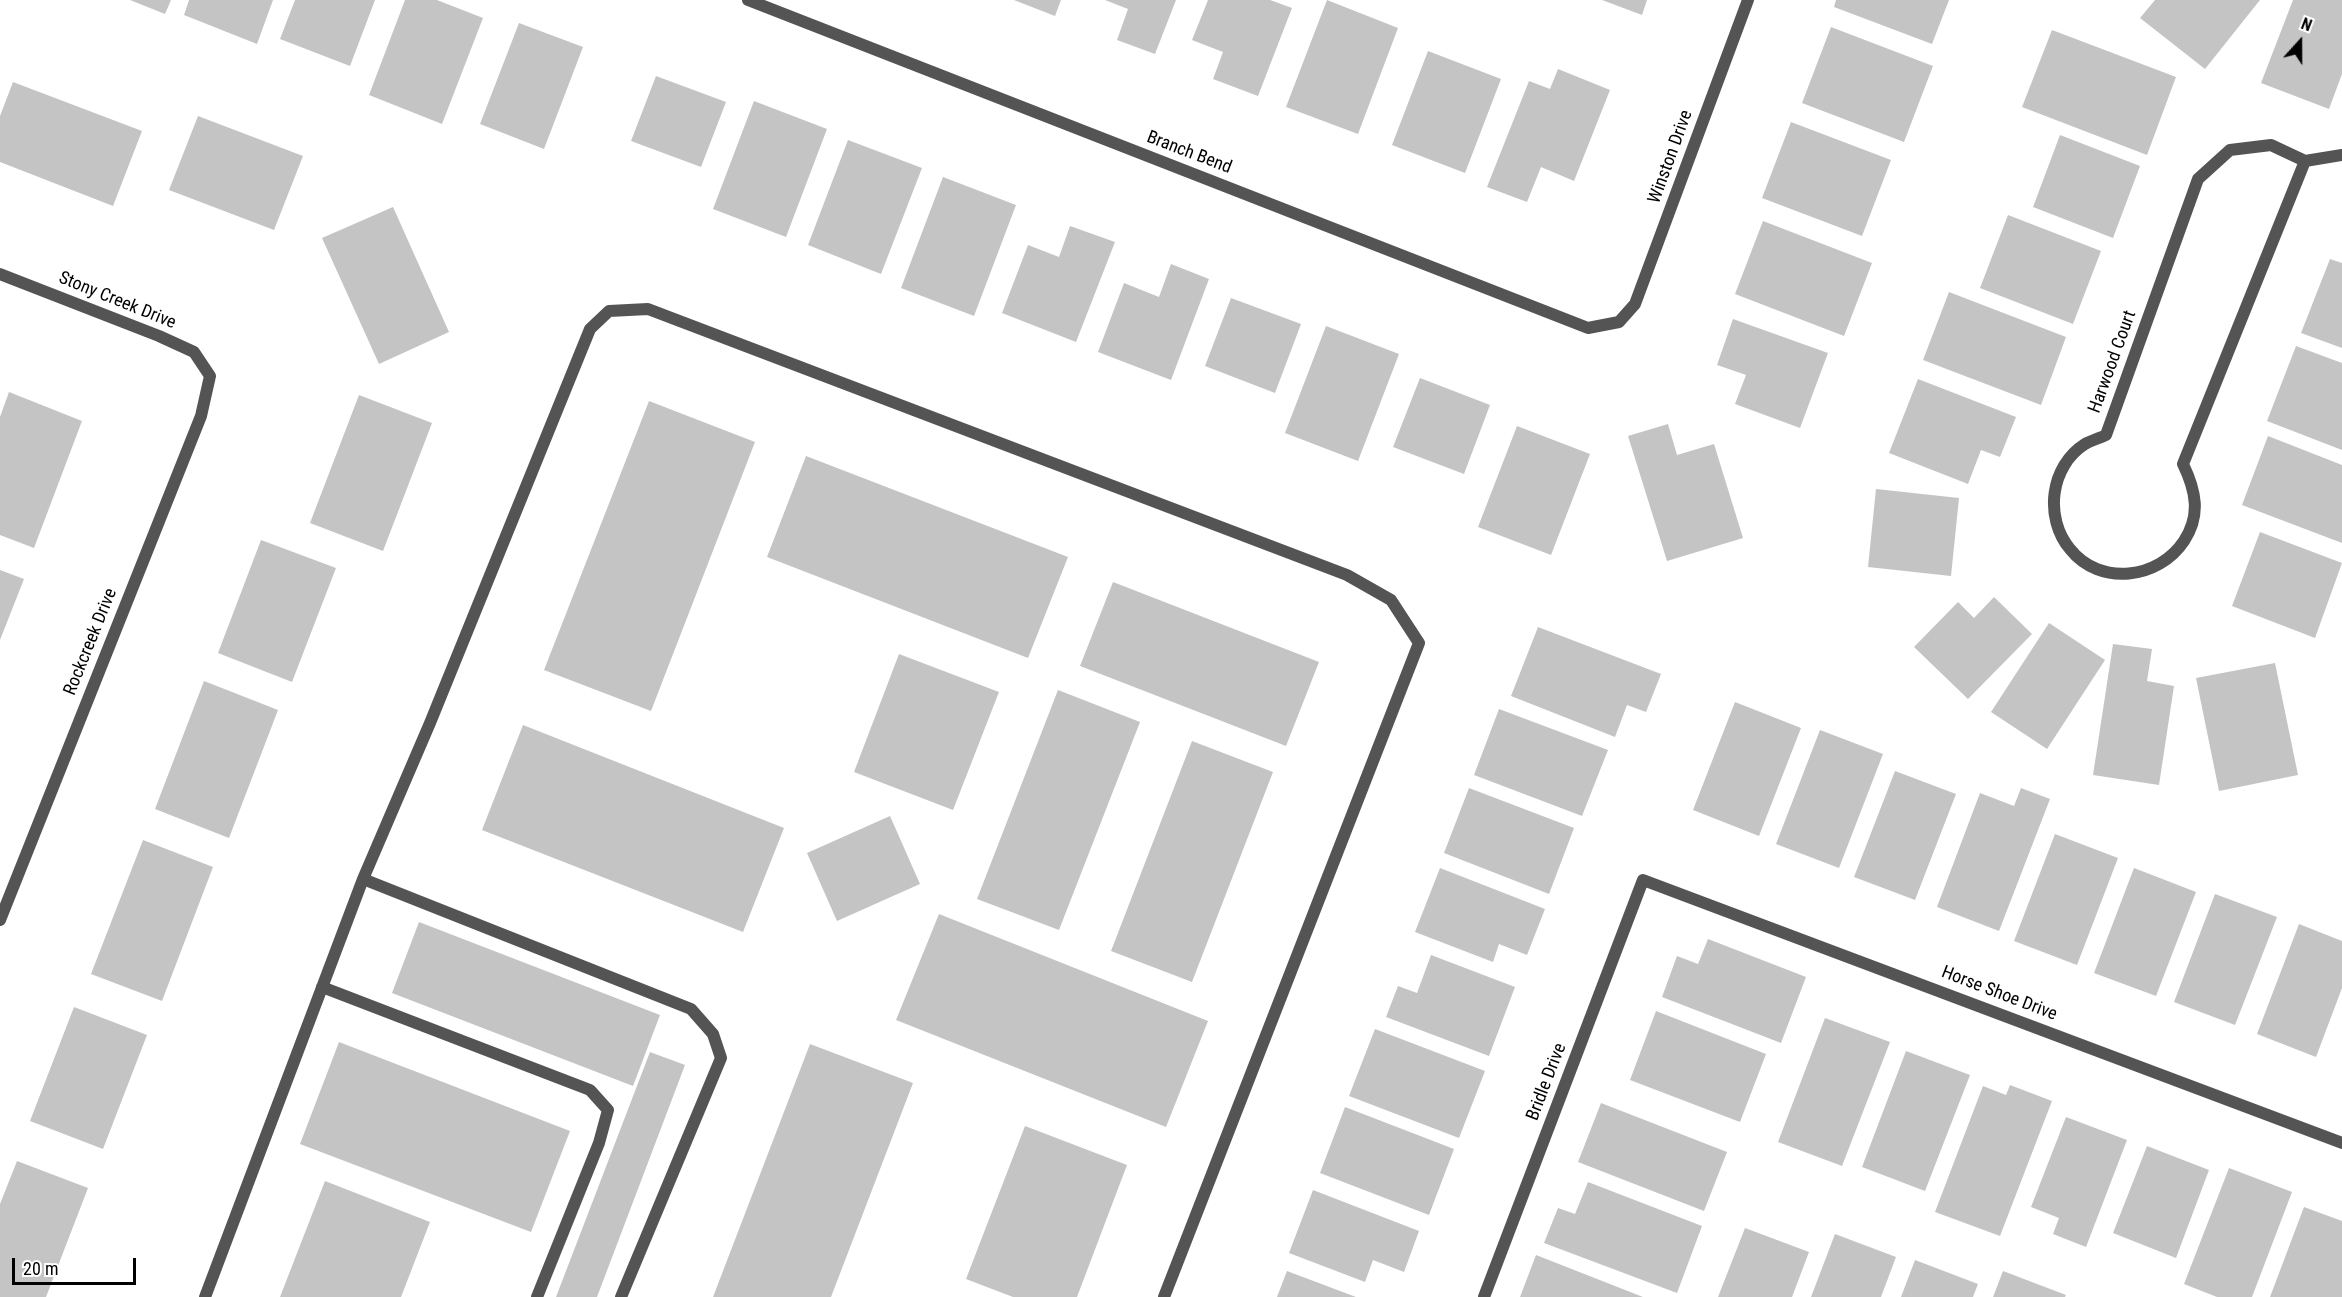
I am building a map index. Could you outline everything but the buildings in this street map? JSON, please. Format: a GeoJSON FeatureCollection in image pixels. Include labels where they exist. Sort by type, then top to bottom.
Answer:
{"type":"FeatureCollection","features":[{"type":"Feature","properties":{"kind":"street","name":"Branch Bend"},"geometry":{"type":"LineString","coordinates":[[748,0],[1588,328],[1619,322]]}},
{"type":"Feature","properties":{"kind":"street","name":"Winston Drive"},"geometry":{"type":"LineString","coordinates":[[1619,322],[1635,304],[1748,0]]}},
{"type":"Feature","properties":{"kind":"street","name":"Harwood Court"},"geometry":{"type":"LineString","coordinates":[[2271,145],[2306,161],[2183,464],[2193,485],[2196,509],[2190,532],[2176,552],[2158,567],[2135,574],[2111,574],[2088,565],[2070,550],[2058,529],[2053,506],[2056,482],[2067,461],[2085,444],[2106,435],[2198,179],[2230,150],[2271,145]]}},
{"type":"Feature","properties":{"kind":"street"},"geometry":{"type":"LineString","coordinates":[[2306,161],[2342,155]]}},
{"type":"Feature","properties":{"kind":"street","name":"Stony Creek Drive"},"geometry":{"type":"LineString","coordinates":[[0,274],[194,352],[210,376]]}},
{"type":"Feature","properties":{"kind":"street"},"geometry":{"type":"LineString","coordinates":[[205,1297],[363,879],[430,723],[590,329],[609,311],[648,309],[1347,575],[1391,600],[1419,643],[1164,1297]]}},
{"type":"Feature","properties":{"kind":"street","name":"Rockcreek Drive"},"geometry":{"type":"LineString","coordinates":[[0,920],[201,416],[210,376]]}},
{"type":"Feature","properties":{"kind":"street"},"geometry":{"type":"LineString","coordinates":[[363,879],[692,1009],[713,1034],[721,1058],[621,1297]]}},
{"type":"Feature","properties":{"kind":"street","name":"Horse Shoe Drive"},"geometry":{"type":"LineString","coordinates":[[1643,880],[2342,1143]]}},
{"type":"Feature","properties":{"kind":"street","name":"Bridle Drive"},"geometry":{"type":"LineString","coordinates":[[1484,1297],[1643,880]]}},
{"type":"Feature","properties":{"kind":"street"},"geometry":{"type":"LineString","coordinates":[[322,987],[590,1090],[608,1110],[599,1143],[537,1297]]}}]}
